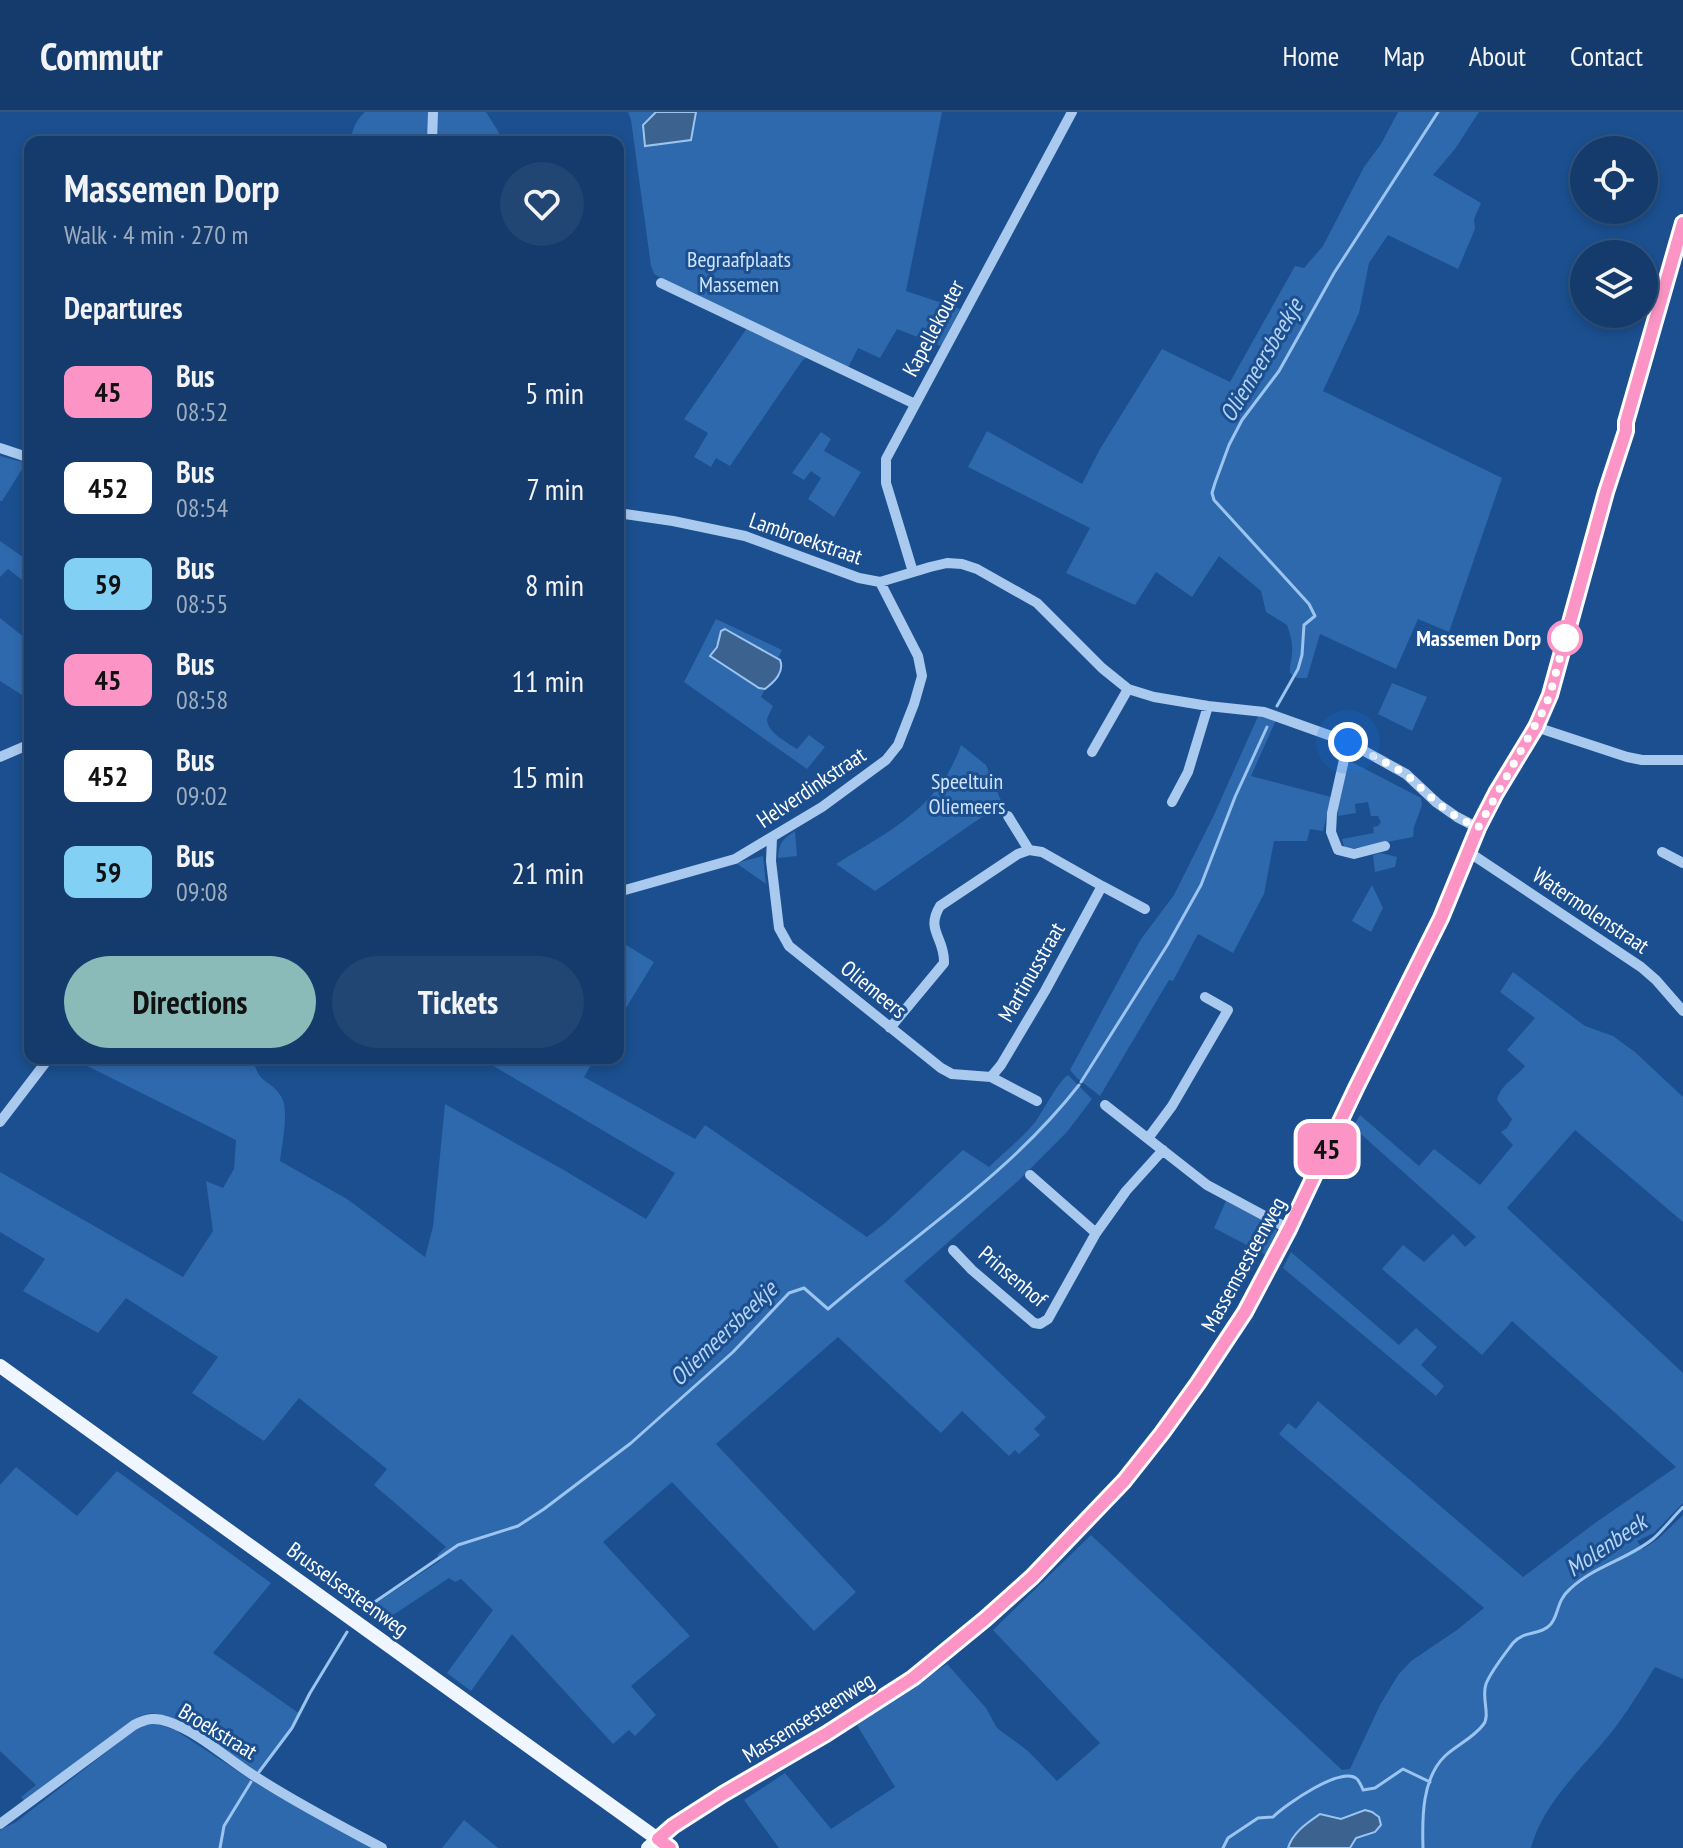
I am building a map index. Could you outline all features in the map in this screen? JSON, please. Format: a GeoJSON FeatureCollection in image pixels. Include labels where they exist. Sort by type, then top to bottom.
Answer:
{"type":"FeatureCollection","features":[{"type":"Feature","properties":{"kind":"main road","name":"Massemsesteenweg"},"geometry":{"type":"LineString","coordinates":[[653,1843],[673,1826],[723,1794],[826,1734],[913,1678],[1032,1577],[1124,1481],[1198,1383],[1245,1312],[1289,1229],[1441,918],[1478,828],[1536,727],[1550,695],[1683,223]]}},
{"type":"Feature","properties":{"kind":"main road","name":"Brusselsesteenweg"},"geometry":{"type":"LineString","coordinates":[[0,1366],[653,1843],[670,1848]]}},
{"type":"Feature","properties":{"kind":"street"},"geometry":{"type":"LineString","coordinates":[[432,136],[433,112]]}},
{"type":"Feature","properties":{"kind":"street","name":"Kapellekouter"},"geometry":{"type":"LineString","coordinates":[[913,572],[886,483],[886,459],[1072,112]]}},
{"type":"Feature","properties":{"kind":"street"},"geometry":{"type":"LineString","coordinates":[[661,283],[915,404]]}},
{"type":"Feature","properties":{"kind":"street"},"geometry":{"type":"LineString","coordinates":[[0,448],[24,456]]}},
{"type":"Feature","properties":{"kind":"street","name":"Lambroekstraat"},"geometry":{"type":"LineString","coordinates":[[624,514],[745,536],[859,578],[880,582],[947,563],[962,564],[1037,603],[1102,668],[1128,689],[1154,697],[1264,712],[1348,742],[1406,774],[1437,803],[1478,828]]}},
{"type":"Feature","properties":{"kind":"street","name":"Helverdinkstraat"},"geometry":{"type":"LineString","coordinates":[[624,890],[735,859],[822,807],[886,760],[898,745],[914,704],[922,666],[880,582]]}},
{"type":"Feature","properties":{"kind":"street"},"geometry":{"type":"LineString","coordinates":[[1092,752],[1128,689]]}},
{"type":"Feature","properties":{"kind":"street"},"geometry":{"type":"LineString","coordinates":[[1172,802],[1188,772],[1208,706]]}},
{"type":"Feature","properties":{"kind":"street"},"geometry":{"type":"LineString","coordinates":[[1536,727],[1627,757],[1683,760]]}},
{"type":"Feature","properties":{"kind":"street"},"geometry":{"type":"LineString","coordinates":[[1348,742],[1332,813],[1331,832],[1338,850],[1354,854],[1385,846]]}},
{"type":"Feature","properties":{"kind":"street"},"geometry":{"type":"LineString","coordinates":[[0,757],[24,747]]}},
{"type":"Feature","properties":{"kind":"street"},"geometry":{"type":"LineString","coordinates":[[1008,816],[1029,850]]}},
{"type":"Feature","properties":{"kind":"street","name":"Oliemeers"},"geometry":{"type":"LineString","coordinates":[[772,838],[771,861],[779,928],[789,946],[941,1068],[952,1074],[991,1077],[1037,1101]]}},
{"type":"Feature","properties":{"kind":"street"},"geometry":{"type":"LineString","coordinates":[[890,1028],[944,963],[945,951],[933,927],[934,916],[940,906],[1018,854],[1029,850],[1042,852],[1145,909]]}},
{"type":"Feature","properties":{"kind":"street","name":"Watermolenstraat"},"geometry":{"type":"LineString","coordinates":[[1467,851],[1641,967],[1683,1011]]}},
{"type":"Feature","properties":{"kind":"street"},"geometry":{"type":"LineString","coordinates":[[1662,852],[1683,863]]}},
{"type":"Feature","properties":{"kind":"street","name":"Martinusstraat"},"geometry":{"type":"LineString","coordinates":[[991,1077],[1045,991],[1102,886]]}},
{"type":"Feature","properties":{"kind":"street"},"geometry":{"type":"LineString","coordinates":[[1149,1137],[1172,1106],[1228,1010],[1205,997]]}},
{"type":"Feature","properties":{"kind":"street"},"geometry":{"type":"LineString","coordinates":[[0,1122],[44,1064]]}},
{"type":"Feature","properties":{"kind":"street"},"geometry":{"type":"LineString","coordinates":[[1105,1105],[1207,1185],[1289,1229]]}},
{"type":"Feature","properties":{"kind":"street","name":"Prinsenhof"},"geometry":{"type":"LineString","coordinates":[[953,1250],[1034,1323],[1040,1324],[1048,1319],[1096,1233],[1126,1191],[1163,1150]]}},
{"type":"Feature","properties":{"kind":"street"},"geometry":{"type":"LineString","coordinates":[[1030,1175],[1096,1233]]}},
{"type":"Feature","properties":{"kind":"street","name":"Broekstraat"},"geometry":{"type":"LineString","coordinates":[[0,1824],[134,1725],[154,1718],[172,1723],[197,1737],[254,1776],[382,1848]]}},
{"type":"Feature","properties":{"kind":"green space"},"geometry":{"type":"Polygon","coordinates":[[[365,112],[429,112],[428,136],[352,136],[365,112]]]}},
{"type":"Feature","properties":{"kind":"green space"},"geometry":{"type":"Polygon","coordinates":[[[437,112],[486,112],[500,136],[437,136],[437,112]]]}},
{"type":"Feature","properties":{"kind":"green space","name":"Begraafplaats Massemen"},"geometry":{"type":"Polygon","coordinates":[[[628,112],[656,112],[643,125],[691,140],[696,112],[942,112],[906,291],[960,309],[941,346],[897,329],[880,358],[858,348],[848,368],[654,274],[628,112]]]}},
{"type":"Feature","properties":{"kind":"green space"},"geometry":{"type":"Polygon","coordinates":[[[1398,112],[1479,112],[1455,149],[1433,175],[1481,203],[1474,219],[1475,229],[1458,269],[1388,235],[1369,263],[1359,313],[1323,391],[1502,478],[1449,632],[1418,619],[1396,669],[1320,634],[1307,678],[1297,678],[1290,673],[1292,646],[1287,625],[1266,612],[1261,591],[1219,556],[1192,597],[1156,572],[1135,605],[1066,573],[1090,528],[968,467],[987,431],[1082,484],[1162,349],[1230,382],[1295,266],[1304,268],[1323,246],[1364,167],[1398,112]]]}},
{"type":"Feature","properties":{"kind":"green space"},"geometry":{"type":"Polygon","coordinates":[[[747,328],[806,358],[730,466],[716,458],[711,467],[694,457],[708,433],[684,419],[747,328]]]}},
{"type":"Feature","properties":{"kind":"green space"},"geometry":{"type":"Polygon","coordinates":[[[821,432],[831,439],[824,451],[861,472],[834,517],[808,499],[821,478],[811,471],[804,480],[792,473],[821,432]]]}},
{"type":"Feature","properties":{"kind":"green space"},"geometry":{"type":"Polygon","coordinates":[[[0,456],[24,462],[24,466],[0,501],[0,456]]]}},
{"type":"Feature","properties":{"kind":"green space"},"geometry":{"type":"Polygon","coordinates":[[[0,541],[24,558],[24,581],[8,569],[0,577],[0,541]]]}},
{"type":"Feature","properties":{"kind":"green space"},"geometry":{"type":"Polygon","coordinates":[[[0,618],[24,637],[24,696],[0,681],[0,618]]]}},
{"type":"Feature","properties":{"kind":"green space"},"geometry":{"type":"Polygon","coordinates":[[[716,619],[782,650],[778,658],[725,629],[710,656],[765,689],[761,697],[773,706],[767,719],[768,725],[779,737],[797,749],[809,735],[825,747],[807,769],[684,682],[716,619]]]}},
{"type":"Feature","properties":{"kind":"green space"},"geometry":{"type":"Polygon","coordinates":[[[1392,683],[1427,697],[1412,731],[1378,714],[1392,683]]]}},
{"type":"Feature","properties":{"kind":"green space"},"geometry":{"type":"Polygon","coordinates":[[[1259,714],[1276,720],[1251,776],[1331,797],[1323,831],[1310,829],[1307,841],[1274,841],[1264,894],[1233,953],[1198,934],[1173,981],[1169,980],[1100,1096],[1070,1070],[1141,939],[1174,895],[1259,714]]]}},
{"type":"Feature","properties":{"kind":"green space","name":"Speeltuin Oliemeers"},"geometry":{"type":"Polygon","coordinates":[[[961,745],[986,765],[1002,803],[875,891],[836,864],[890,831],[927,801],[948,774],[961,745]]]}},
{"type":"Feature","properties":{"kind":"green space"},"geometry":{"type":"Polygon","coordinates":[[[1346,759],[1421,798],[1413,837],[1345,850],[1342,839],[1374,833],[1373,827],[1381,822],[1378,816],[1371,816],[1368,802],[1355,804],[1356,813],[1338,816],[1337,801],[1346,759]]]}},
{"type":"Feature","properties":{"kind":"green space"},"geometry":{"type":"Polygon","coordinates":[[[795,831],[797,856],[778,858],[782,842],[795,831]]]}},
{"type":"Feature","properties":{"kind":"green space"},"geometry":{"type":"Polygon","coordinates":[[[1381,853],[1397,857],[1395,867],[1375,872],[1373,855],[1381,853]]]}},
{"type":"Feature","properties":{"kind":"green space"},"geometry":{"type":"Polygon","coordinates":[[[763,856],[766,884],[736,863],[763,856]]]}},
{"type":"Feature","properties":{"kind":"green space"},"geometry":{"type":"Polygon","coordinates":[[[1372,885],[1383,908],[1371,932],[1352,921],[1372,885]]]}},
{"type":"Feature","properties":{"kind":"green space"},"geometry":{"type":"Polygon","coordinates":[[[624,944],[654,962],[624,1011],[624,944]]]}},
{"type":"Feature","properties":{"kind":"green space"},"geometry":{"type":"Polygon","coordinates":[[[1513,972],[1585,1026],[1613,1036],[1635,1052],[1683,1097],[1683,1222],[1575,1130],[1507,1208],[1683,1373],[1683,1503],[1654,1533],[1637,1541],[1643,1549],[1683,1515],[1683,1679],[1655,1667],[1617,1725],[1556,1798],[1537,1830],[1531,1848],[779,1848],[744,1800],[785,1773],[831,1829],[895,1787],[857,1725],[947,1664],[986,1708],[997,1728],[1028,1751],[1057,1781],[1100,1743],[993,1630],[1091,1535],[1342,1770],[1350,1769],[1398,1675],[1411,1661],[1484,1608],[1279,1434],[1288,1423],[1296,1429],[1318,1401],[1523,1577],[1676,1467],[1512,1321],[1482,1355],[1382,1269],[1403,1245],[1424,1262],[1453,1234],[1465,1247],[1476,1237],[1353,1127],[1360,1115],[1419,1166],[1434,1149],[1480,1185],[1513,1145],[1501,1132],[1512,1119],[1497,1100],[1505,1086],[1525,1066],[1507,1050],[1535,1018],[1500,992],[1513,972]]]}},
{"type":"Feature","properties":{"kind":"green space"},"geometry":{"type":"Polygon","coordinates":[[[83,1064],[254,1064],[258,1073],[278,1092],[284,1104],[280,1161],[347,1199],[425,1257],[433,1227],[445,1104],[646,1219],[675,1173],[490,1064],[592,1064],[584,1077],[695,1139],[705,1125],[867,1237],[963,1150],[989,1167],[1030,1128],[1068,1075],[1092,1099],[1067,1132],[1018,1181],[904,1281],[1046,1417],[1034,1429],[1040,1435],[1019,1454],[1015,1450],[1009,1456],[962,1411],[941,1433],[838,1337],[716,1444],[856,1592],[814,1631],[672,1482],[603,1542],[690,1636],[631,1686],[656,1715],[635,1736],[629,1730],[613,1744],[512,1634],[471,1691],[447,1673],[493,1610],[461,1579],[455,1582],[449,1578],[381,1623],[364,1611],[441,1560],[437,1555],[446,1547],[374,1485],[387,1469],[299,1398],[264,1441],[192,1393],[218,1357],[126,1298],[98,1333],[23,1291],[45,1259],[0,1232],[0,1172],[183,1277],[213,1231],[206,1181],[223,1188],[234,1169],[236,1140],[83,1064]]]}},
{"type":"Feature","properties":{"kind":"green space"},"geometry":{"type":"Polygon","coordinates":[[[1226,1201],[1277,1230],[1277,1236],[1266,1255],[1214,1228],[1226,1201]]]}},
{"type":"Feature","properties":{"kind":"green space"},"geometry":{"type":"Polygon","coordinates":[[[1291,1252],[1399,1345],[1416,1328],[1437,1347],[1421,1365],[1444,1386],[1436,1396],[1283,1268],[1291,1252]]]}},
{"type":"Feature","properties":{"kind":"green space"},"geometry":{"type":"Polygon","coordinates":[[[16,1467],[77,1516],[117,1471],[271,1583],[213,1653],[300,1714],[259,1773],[172,1718],[152,1713],[140,1716],[26,1802],[21,1797],[36,1785],[0,1751],[0,1485],[16,1467]]]}},
{"type":"Feature","properties":{"kind":"green space"},"geometry":{"type":"Polygon","coordinates":[[[154,1723],[175,1730],[262,1787],[371,1848],[0,1848],[0,1830],[16,1822],[135,1730],[154,1723]]]}},
{"type":"Feature","properties":{"kind":"green space"},"geometry":{"type":"Polygon","coordinates":[[[464,1820],[498,1848],[442,1848],[464,1820]]]}},
{"type":"Feature","properties":{"kind":"shaded area"},"geometry":{"type":"Polygon","coordinates":[[[656,112],[696,112],[691,140],[645,146],[643,125],[656,112]]]}},
{"type":"Feature","properties":{"kind":"shaded area"},"geometry":{"type":"Polygon","coordinates":[[[725,629],[780,660],[780,673],[765,689],[710,656],[717,647],[721,631],[725,629]]]}},
{"type":"Feature","properties":{"kind":"shaded area"},"geometry":{"type":"Polygon","coordinates":[[[1365,1810],[1379,1817],[1381,1825],[1375,1832],[1356,1838],[1350,1848],[1288,1848],[1305,1824],[1320,1814],[1341,1819],[1365,1810]]]}},
{"type":"Feature","properties":{"kind":"waterway","name":"Oliemeersbeekje"},"geometry":{"type":"LineString","coordinates":[[1277,706],[1298,669],[1304,625],[1315,616],[1309,604],[1214,500],[1212,493],[1229,445],[1242,420],[1279,371],[1334,273],[1438,112]]}},
{"type":"Feature","properties":{"kind":"waterway","name":"Oliemeersbeekje"},"geometry":{"type":"LineString","coordinates":[[1081,1082],[1168,944],[1201,885],[1235,797],[1267,727]]}},
{"type":"Feature","properties":{"kind":"waterway","name":"Oliemeersbeekje"},"geometry":{"type":"LineString","coordinates":[[363,1610],[458,1545],[518,1526],[544,1509],[631,1443],[733,1352],[789,1293],[804,1288],[828,1309],[991,1176],[1052,1117],[1079,1085]]}},
{"type":"Feature","properties":{"kind":"waterway","name":"Molenbeek"},"geometry":{"type":"LineString","coordinates":[[1423,1848],[1423,1812],[1432,1775],[1445,1756],[1483,1725],[1486,1717],[1486,1684],[1513,1643],[1522,1636],[1546,1628],[1553,1621],[1562,1598],[1579,1581],[1644,1545],[1683,1507]]}},
{"type":"Feature","properties":{"kind":"waterway","name":"Oliemeersbeekje"},"geometry":{"type":"LineString","coordinates":[[259,1772],[292,1728],[347,1632]]}},
{"type":"Feature","properties":{"kind":"waterway"},"geometry":{"type":"LineString","coordinates":[[1223,1848],[1228,1838],[1258,1818],[1273,1817],[1301,1796],[1339,1777],[1357,1779],[1363,1790],[1375,1788],[1403,1769],[1430,1782]]}},
{"type":"Feature","properties":{"kind":"waterway","name":"Oliemeersbeekje"},"geometry":{"type":"LineString","coordinates":[[220,1848],[224,1826],[251,1782]]}},
{"type":"Feature","properties":{"kind":"bus line","name":"45"},"geometry":{"type":"LineString","coordinates":[[670,1848],[658,1839],[673,1826],[913,1678],[1032,1577],[1124,1481],[1198,1383],[1245,1312],[1289,1229],[1441,918],[1478,828],[1536,727],[1550,695],[1683,223]]}},
{"type":"Feature","properties":{"kind":"place","name":"Massemen Dorp"},"geometry":{"type":"Point","coordinates":[1565,638]}},
{"type":"Feature","properties":{"kind":"route"},"geometry":{"type":"LineString","coordinates":[[1348,742],[1406,774],[1437,803],[1478,828],[1536,727],[1550,695],[1565,638]]}}]}
